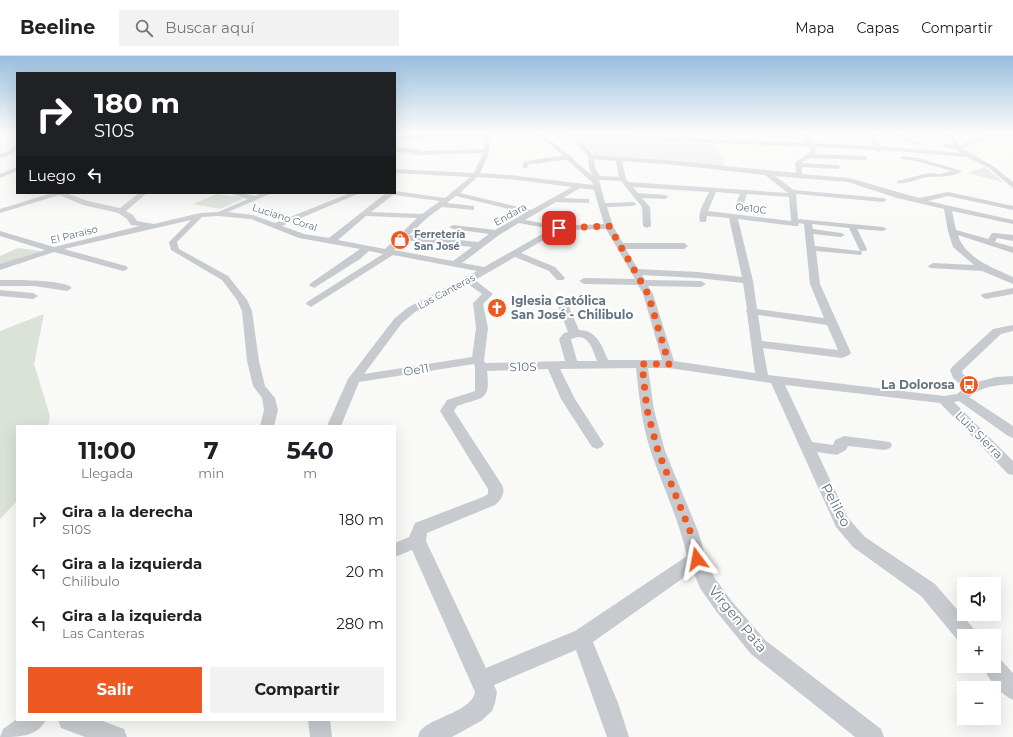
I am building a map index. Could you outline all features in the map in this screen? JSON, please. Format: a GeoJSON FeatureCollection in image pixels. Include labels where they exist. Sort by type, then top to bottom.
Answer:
{"type":"FeatureCollection","features":[{"type":"Feature","properties":{"kind":"street"},"geometry":{"type":"LineString","coordinates":[[396,172],[403,165]]}},
{"type":"Feature","properties":{"kind":"street"},"geometry":{"type":"LineString","coordinates":[[311,304],[390,252],[424,216],[455,194],[476,175],[481,165]]}},
{"type":"Feature","properties":{"kind":"street"},"geometry":{"type":"LineString","coordinates":[[578,165],[596,179],[713,190],[744,192],[791,192]]}},
{"type":"Feature","properties":{"kind":"street"},"geometry":{"type":"LineString","coordinates":[[592,165],[597,188],[609,226],[648,294],[669,364]]}},
{"type":"Feature","properties":{"kind":"street"},"geometry":{"type":"LineString","coordinates":[[621,165],[625,181],[646,207],[647,226]]}},
{"type":"Feature","properties":{"kind":"street"},"geometry":{"type":"LineString","coordinates":[[693,165],[767,173],[838,178],[860,182],[894,194],[948,208],[1013,222]]}},
{"type":"Feature","properties":{"kind":"street"},"geometry":{"type":"LineString","coordinates":[[799,175],[797,165],[838,167]]}},
{"type":"Feature","properties":{"kind":"street"},"geometry":{"type":"LineString","coordinates":[[899,182],[929,175],[940,176],[959,171],[937,165]]}},
{"type":"Feature","properties":{"kind":"street"},"geometry":{"type":"LineString","coordinates":[[987,165],[1013,186]]}},
{"type":"Feature","properties":{"kind":"street"},"geometry":{"type":"LineString","coordinates":[[4,174],[16,169]]}},
{"type":"Feature","properties":{"kind":"street"},"geometry":{"type":"LineString","coordinates":[[396,172],[476,175],[526,179],[577,187],[597,188]]}},
{"type":"Feature","properties":{"kind":"street"},"geometry":{"type":"LineString","coordinates":[[767,173],[791,192],[795,222]]}},
{"type":"Feature","properties":{"kind":"street"},"geometry":{"type":"LineString","coordinates":[[4,174],[16,177]]}},
{"type":"Feature","properties":{"kind":"street"},"geometry":{"type":"LineString","coordinates":[[838,178],[858,192]]}},
{"type":"Feature","properties":{"kind":"street"},"geometry":{"type":"LineString","coordinates":[[408,179],[437,179]]}},
{"type":"Feature","properties":{"kind":"street"},"geometry":{"type":"LineString","coordinates":[[740,184],[791,192],[883,200]]}},
{"type":"Feature","properties":{"kind":"street","name":"Endara"},"geometry":{"type":"LineString","coordinates":[[455,264],[496,233],[533,214],[577,187]]}},
{"type":"Feature","properties":{"kind":"street"},"geometry":{"type":"LineString","coordinates":[[703,222],[703,214],[713,190]]}},
{"type":"Feature","properties":{"kind":"street"},"geometry":{"type":"LineString","coordinates":[[739,206],[744,192]]}},
{"type":"Feature","properties":{"kind":"street"},"geometry":{"type":"LineString","coordinates":[[396,193],[471,208]]}},
{"type":"Feature","properties":{"kind":"street"},"geometry":{"type":"LineString","coordinates":[[0,211],[56,194]]}},
{"type":"Feature","properties":{"kind":"street","name":"Luciano Coral"},"geometry":{"type":"LineString","coordinates":[[62,194],[86,203],[121,212],[130,217],[134,223],[154,226],[200,215],[218,214],[253,217],[302,236],[486,270]]}},
{"type":"Feature","properties":{"kind":"street"},"geometry":{"type":"LineString","coordinates":[[121,212],[142,194]]}},
{"type":"Feature","properties":{"kind":"street"},"geometry":{"type":"LineString","coordinates":[[237,194],[256,198]]}},
{"type":"Feature","properties":{"kind":"street"},"geometry":{"type":"LineString","coordinates":[[218,214],[266,194]]}},
{"type":"Feature","properties":{"kind":"street"},"geometry":{"type":"LineString","coordinates":[[274,226],[354,194]]}},
{"type":"Feature","properties":{"kind":"street"},"geometry":{"type":"LineString","coordinates":[[330,242],[389,194]]}},
{"type":"Feature","properties":{"kind":"street"},"geometry":{"type":"LineString","coordinates":[[455,194],[477,198],[533,214]]}},
{"type":"Feature","properties":{"kind":"street"},"geometry":{"type":"LineString","coordinates":[[920,200],[948,194],[1013,208]]}},
{"type":"Feature","properties":{"kind":"street"},"geometry":{"type":"LineString","coordinates":[[637,195],[665,197]]}},
{"type":"Feature","properties":{"kind":"street"},"geometry":{"type":"LineString","coordinates":[[556,200],[586,201]]}},
{"type":"Feature","properties":{"kind":"street"},"geometry":{"type":"LineString","coordinates":[[602,205],[633,204]]}},
{"type":"Feature","properties":{"kind":"street"},"geometry":{"type":"LineString","coordinates":[[948,208],[952,231],[958,247],[984,268],[1013,281]]}},
{"type":"Feature","properties":{"kind":"street"},"geometry":{"type":"LineString","coordinates":[[364,214],[424,216]]}},
{"type":"Feature","properties":{"kind":"street","name":"Oe10C"},"geometry":{"type":"LineString","coordinates":[[703,214],[795,222],[809,226],[852,226],[883,229]]}},
{"type":"Feature","properties":{"kind":"street"},"geometry":{"type":"LineString","coordinates":[[200,215],[173,242],[175,250],[225,278],[242,300],[247,311],[253,361],[259,386],[268,398],[271,410],[268,425]]}},
{"type":"Feature","properties":{"kind":"street","name":"Pelileo"},"geometry":{"type":"LineString","coordinates":[[733,217],[748,281],[751,311],[757,344],[769,379],[807,446],[842,522],[859,542],[928,590],[961,629]]}},
{"type":"Feature","properties":{"kind":"street"},"geometry":{"type":"LineString","coordinates":[[520,221],[559,228]]}},
{"type":"Feature","properties":{"kind":"street","name":"El Paraíso"},"geometry":{"type":"LineString","coordinates":[[0,267],[55,249],[154,226]]}},
{"type":"Feature","properties":{"kind":"street","name":"Las Canteras"},"geometry":{"type":"LineString","coordinates":[[334,425],[354,379],[404,315],[422,303],[468,280],[559,228],[609,226]]}},
{"type":"Feature","properties":{"kind":"street"},"geometry":{"type":"LineString","coordinates":[[757,344],[842,354],[845,353],[815,284],[809,226],[841,235]]}},
{"type":"Feature","properties":{"kind":"street"},"geometry":{"type":"LineString","coordinates":[[812,252],[861,251],[852,226]]}},
{"type":"Feature","properties":{"kind":"street"},"geometry":{"type":"LineString","coordinates":[[453,227],[496,233]]}},
{"type":"Feature","properties":{"kind":"street"},"geometry":{"type":"LineString","coordinates":[[952,231],[1013,250]]}},
{"type":"Feature","properties":{"kind":"street"},"geometry":{"type":"LineString","coordinates":[[0,233],[34,244],[123,268]]}},
{"type":"Feature","properties":{"kind":"street"},"geometry":{"type":"LineString","coordinates":[[990,243],[995,235],[1013,238]]}},
{"type":"Feature","properties":{"kind":"street"},"geometry":{"type":"LineString","coordinates":[[403,237],[479,245]]}},
{"type":"Feature","properties":{"kind":"street"},"geometry":{"type":"LineString","coordinates":[[620,246],[684,246]]}},
{"type":"Feature","properties":{"kind":"street"},"geometry":{"type":"LineString","coordinates":[[314,286],[357,257],[367,248]]}},
{"type":"Feature","properties":{"kind":"street"},"geometry":{"type":"LineString","coordinates":[[812,252],[853,261]]}},
{"type":"Feature","properties":{"kind":"street"},"geometry":{"type":"LineString","coordinates":[[514,254],[550,268],[560,278]]}},
{"type":"Feature","properties":{"kind":"street"},"geometry":{"type":"LineString","coordinates":[[933,266],[984,268]]}},
{"type":"Feature","properties":{"kind":"street"},"geometry":{"type":"LineString","coordinates":[[636,272],[698,275],[748,281]]}},
{"type":"Feature","properties":{"kind":"street"},"geometry":{"type":"LineString","coordinates":[[429,737],[473,713],[484,703],[486,692],[482,680],[417,541],[417,532],[421,528],[489,501],[495,496],[496,493],[496,489],[447,411],[452,403],[473,398],[482,392],[483,387],[479,363],[482,328],[478,303],[488,294],[468,280]]}},
{"type":"Feature","properties":{"kind":"street"},"geometry":{"type":"LineString","coordinates":[[584,281],[701,284]]}},
{"type":"Feature","properties":{"kind":"street"},"geometry":{"type":"LineString","coordinates":[[0,283],[23,282],[49,284],[67,288]]}},
{"type":"Feature","properties":{"kind":"street"},"geometry":{"type":"LineString","coordinates":[[986,296],[1013,291]]}},
{"type":"Feature","properties":{"kind":"street"},"geometry":{"type":"LineString","coordinates":[[0,294],[33,296]]}},
{"type":"Feature","properties":{"kind":"street"},"geometry":{"type":"LineString","coordinates":[[560,298],[575,334]]}},
{"type":"Feature","properties":{"kind":"street"},"geometry":{"type":"LineString","coordinates":[[751,311],[831,322]]}},
{"type":"Feature","properties":{"kind":"street"},"geometry":{"type":"LineString","coordinates":[[972,388],[957,375],[956,370],[997,331],[1013,328]]}},
{"type":"Feature","properties":{"kind":"street"},"geometry":{"type":"LineString","coordinates":[[572,364],[565,339],[568,335],[587,334],[592,337],[604,364]]}},
{"type":"Feature","properties":{"kind":"street","name":"S10S"},"geometry":{"type":"LineString","coordinates":[[479,363],[553,366],[572,364],[669,364],[769,379],[944,400],[961,397]]}},
{"type":"Feature","properties":{"kind":"street","name":"Oe11"},"geometry":{"type":"LineString","coordinates":[[354,379],[479,363]]}},
{"type":"Feature","properties":{"kind":"street","name":"Virgen Pata"},"geometry":{"type":"LineString","coordinates":[[642,364],[647,410],[658,451],[690,531],[697,559],[707,582],[758,647],[874,737]]}},
{"type":"Feature","properties":{"kind":"street"},"geometry":{"type":"LineString","coordinates":[[553,366],[568,399],[597,444]]}},
{"type":"Feature","properties":{"kind":"street"},"geometry":{"type":"LineString","coordinates":[[1013,380],[996,381],[972,388],[961,397],[1013,433]]}},
{"type":"Feature","properties":{"kind":"street","name":"Luis Sierra"},"geometry":{"type":"LineString","coordinates":[[944,400],[1013,470]]}},
{"type":"Feature","properties":{"kind":"street"},"geometry":{"type":"LineString","coordinates":[[807,446],[837,450],[841,447],[840,443],[844,441],[885,445]]}},
{"type":"Feature","properties":{"kind":"street"},"geometry":{"type":"LineString","coordinates":[[396,550],[417,541]]}},
{"type":"Feature","properties":{"kind":"street"},"geometry":{"type":"LineString","coordinates":[[482,680],[582,638],[697,559]]}},
{"type":"Feature","properties":{"kind":"street"},"geometry":{"type":"LineString","coordinates":[[582,638],[607,703],[618,737]]}},
{"type":"Feature","properties":{"kind":"street"},"geometry":{"type":"LineString","coordinates":[[999,673],[1013,689]]}},
{"type":"Feature","properties":{"kind":"street"},"geometry":{"type":"LineString","coordinates":[[11,737],[34,721]]}},
{"type":"Feature","properties":{"kind":"street"},"geometry":{"type":"LineString","coordinates":[[72,721],[116,737]]}},
{"type":"Feature","properties":{"kind":"street"},"geometry":{"type":"LineString","coordinates":[[319,721],[322,737]]}},
{"type":"Feature","properties":{"kind":"shaded area"},"geometry":{"type":"Polygon","coordinates":[[[700,165],[725,165],[726,167],[700,165]]]}},
{"type":"Feature","properties":{"kind":"shaded area"},"geometry":{"type":"Polygon","coordinates":[[[985,167],[1003,182],[967,173],[985,167]]]}},
{"type":"Feature","properties":{"kind":"shaded area"},"geometry":{"type":"Polygon","coordinates":[[[217,194],[244,198],[220,209],[193,204],[217,194]]]}},
{"type":"Feature","properties":{"kind":"shaded area"},"geometry":{"type":"Polygon","coordinates":[[[18,248],[41,251],[0,265],[0,256],[18,248]]]}},
{"type":"Feature","properties":{"kind":"shaded area"},"geometry":{"type":"Polygon","coordinates":[[[44,314],[34,364],[50,416],[48,425],[16,425],[16,502],[0,519],[0,331],[44,314]]]}},
{"type":"Feature","properties":{"kind":"place","name":"Ferretería San José"},"geometry":{"type":"Point","coordinates":[400,240]}},
{"type":"Feature","properties":{"kind":"place","name":"Iglesia Católica San José - Chilibulo"},"geometry":{"type":"Point","coordinates":[497,308]}},
{"type":"Feature","properties":{"kind":"place","name":"La Dolorosa"},"geometry":{"type":"Point","coordinates":[969,385]}},
{"type":"Feature","properties":{"kind":"route"},"geometry":{"type":"LineString","coordinates":[[559,228],[609,226],[648,294],[669,364],[642,364],[647,410],[658,451],[690,531],[697,559]]}}]}
